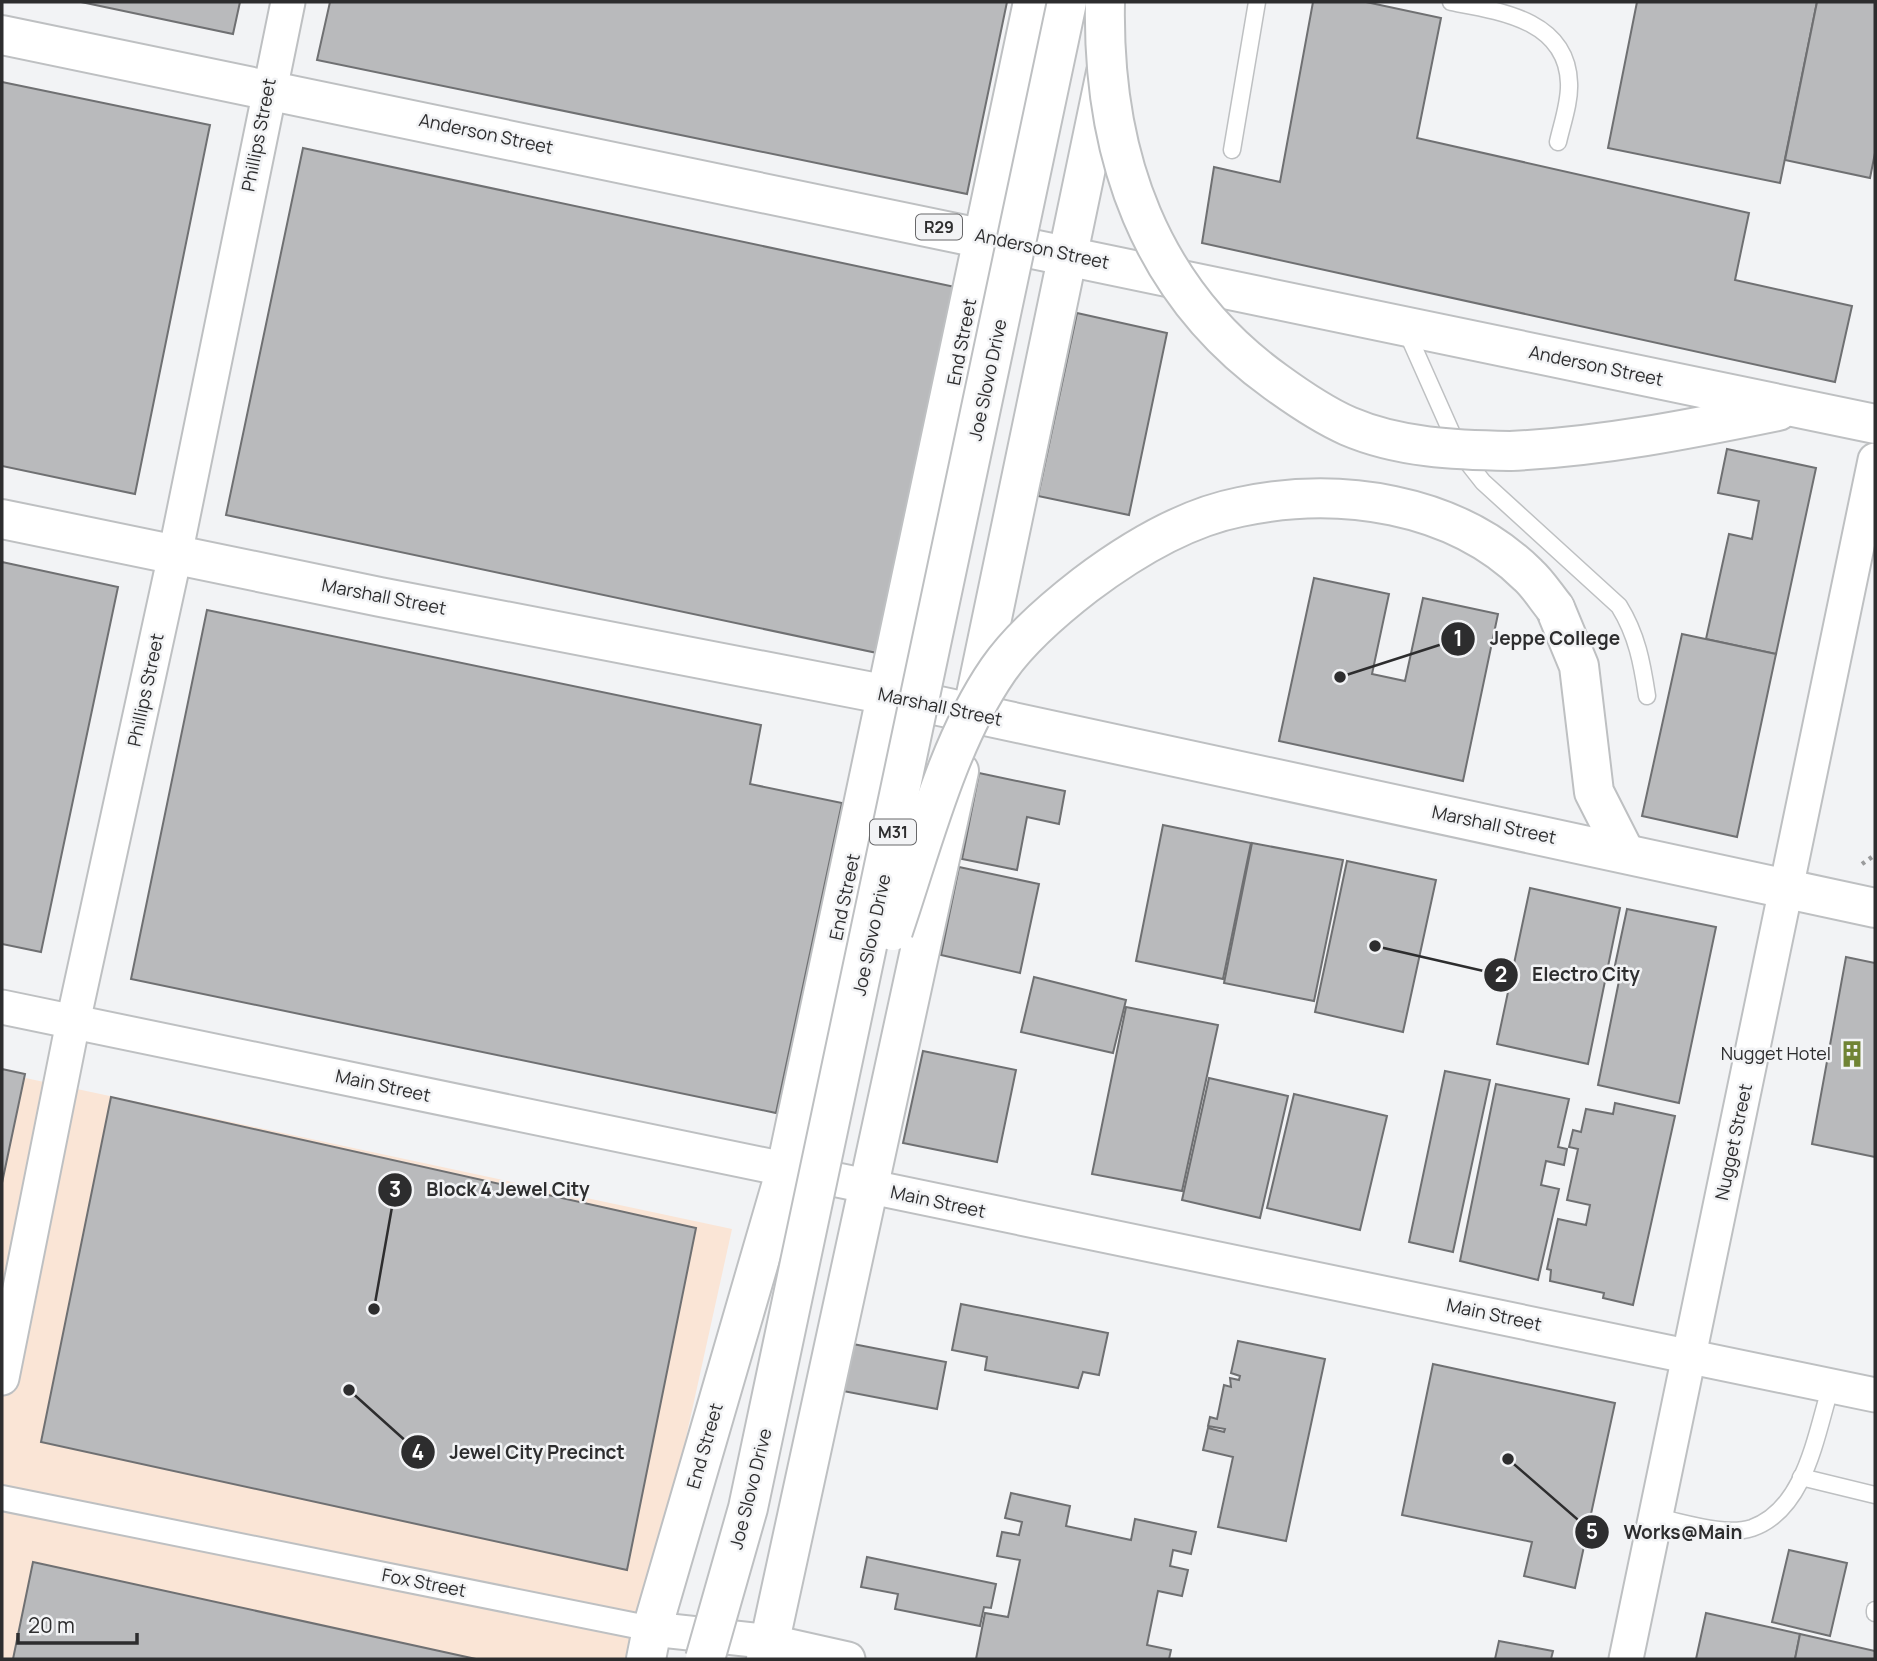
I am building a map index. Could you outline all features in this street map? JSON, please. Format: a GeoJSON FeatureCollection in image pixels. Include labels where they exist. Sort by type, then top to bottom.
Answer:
{"type":"FeatureCollection","features":[{"type":"Feature","properties":{"kind":"main road","name":"End Street"},"geometry":{"type":"LineString","coordinates":[[649,1644],[786,1169],[1033,2]]}},
{"type":"Feature","properties":{"kind":"main road","name":"Joe Slovo Drive"},"geometry":{"type":"LineString","coordinates":[[705,1659],[748,1508],[1068,2]]}},
{"type":"Feature","properties":{"kind":"main road"},"geometry":{"type":"LineString","coordinates":[[1105,2],[1104,39],[1116,141],[1135,203],[1163,262],[1212,328],[1267,376],[1300,399],[1349,427],[1411,444],[1457,450],[1510,451],[1555,449],[1691,429],[1795,408]]}},
{"type":"Feature","properties":{"kind":"main road"},"geometry":{"type":"LineString","coordinates":[[769,1651],[972,714],[1121,2]]}},
{"type":"Feature","properties":{"kind":"main road","name":"Anderson Street"},"geometry":{"type":"LineString","coordinates":[[2,34],[983,236],[1875,424]]}},
{"type":"Feature","properties":{"kind":"main road"},"geometry":{"type":"LineString","coordinates":[[841,1080],[941,791],[969,721],[998,670],[1026,638],[1066,600],[1121,559],[1180,527],[1239,507],[1292,500],[1360,500],[1413,509],[1459,527],[1500,551],[1529,576],[1555,608],[1579,666],[1594,792],[1625,852]]}},
{"type":"Feature","properties":{"kind":"main road","name":"Marshall Street"},"geometry":{"type":"LineString","coordinates":[[2,519],[888,695],[1875,908]]}},
{"type":"Feature","properties":{"kind":"street","name":"Phillips Street"},"geometry":{"type":"LineString","coordinates":[[2,1378],[73,1022],[176,555],[268,89],[288,2]]}},
{"type":"Feature","properties":{"kind":"street","name":"Nugget Street"},"geometry":{"type":"LineString","coordinates":[[1626,1659],[1875,460]]}},
{"type":"Feature","properties":{"kind":"street","name":"Main Street"},"geometry":{"type":"LineString","coordinates":[[2,1007],[1875,1395]]}},
{"type":"Feature","properties":{"kind":"street","name":"Fox Street"},"geometry":{"type":"LineString","coordinates":[[2,1498],[649,1644],[848,1659]]}},
{"type":"Feature","properties":{"kind":"lane"},"geometry":{"type":"LineString","coordinates":[[1232,150],[1257,2]]}},
{"type":"Feature","properties":{"kind":"lane"},"geometry":{"type":"LineString","coordinates":[[1451,2],[1510,13],[1538,26],[1557,45],[1568,65],[1569,87],[1558,142]]}},
{"type":"Feature","properties":{"kind":"lane"},"geometry":{"type":"LineString","coordinates":[[1404,325],[1461,454],[1475,473],[1619,606],[1631,625],[1639,648],[1647,696]]}},
{"type":"Feature","properties":{"kind":"lane"},"geometry":{"type":"LineString","coordinates":[[1655,1517],[1728,1530],[1751,1528],[1787,1503],[1801,1477],[1831,1386]]}},
{"type":"Feature","properties":{"kind":"lane"},"geometry":{"type":"LineString","coordinates":[[1801,1477],[1875,1495]]}},
{"type":"Feature","properties":{"kind":"shaded area"},"geometry":{"type":"Polygon","coordinates":[[[2,1073],[732,1229],[661,1551],[626,1659],[2,1659],[2,1073]]]}},
{"type":"Feature","properties":{"kind":"building"},"geometry":{"type":"Polygon","coordinates":[[[81,2],[240,2],[233,34],[81,2]]]}},
{"type":"Feature","properties":{"kind":"building"},"geometry":{"type":"Polygon","coordinates":[[[330,2],[1007,2],[967,194],[317,60],[330,2]]]}},
{"type":"Feature","properties":{"kind":"building"},"geometry":{"type":"Polygon","coordinates":[[[1313,2],[1366,2],[1441,18],[1417,138],[1749,213],[1735,280],[1852,306],[1835,382],[1202,243],[1214,167],[1280,182],[1313,2]]]}},
{"type":"Feature","properties":{"kind":"building"},"geometry":{"type":"Polygon","coordinates":[[[1637,2],[1817,2],[1780,183],[1608,148],[1637,2]]]}},
{"type":"Feature","properties":{"kind":"building"},"geometry":{"type":"Polygon","coordinates":[[[1817,2],[1875,2],[1875,153],[1870,178],[1785,160],[1817,2]]]}},
{"type":"Feature","properties":{"kind":"building"},"geometry":{"type":"Polygon","coordinates":[[[2,82],[210,125],[135,494],[2,466],[2,82]]]}},
{"type":"Feature","properties":{"kind":"building"},"geometry":{"type":"Polygon","coordinates":[[[303,148],[955,287],[877,653],[226,515],[303,148]]]}},
{"type":"Feature","properties":{"kind":"building"},"geometry":{"type":"Polygon","coordinates":[[[1077,313],[1167,333],[1129,515],[1038,496],[1077,313]]]}},
{"type":"Feature","properties":{"kind":"building"},"geometry":{"type":"Polygon","coordinates":[[[1727,449],[1816,468],[1776,654],[1706,639],[1729,534],[1752,539],[1759,501],[1718,493],[1727,449]]]}},
{"type":"Feature","properties":{"kind":"building"},"geometry":{"type":"Polygon","coordinates":[[[2,562],[118,587],[41,952],[2,944],[2,562]]]}},
{"type":"Feature","properties":{"kind":"building"},"geometry":{"type":"Polygon","coordinates":[[[1314,578],[1389,594],[1372,674],[1405,681],[1423,598],[1498,614],[1463,781],[1279,741],[1314,578]]]}},
{"type":"Feature","properties":{"kind":"building"},"geometry":{"type":"Polygon","coordinates":[[[207,610],[761,725],[750,784],[842,803],[776,1113],[131,979],[207,610]]]}},
{"type":"Feature","properties":{"kind":"building"},"geometry":{"type":"Polygon","coordinates":[[[1682,634],[1776,654],[1737,837],[1642,816],[1682,634]]]}},
{"type":"Feature","properties":{"kind":"building"},"geometry":{"type":"Polygon","coordinates":[[[979,773],[1065,791],[1059,824],[1027,817],[1017,870],[962,859],[979,773]]]}},
{"type":"Feature","properties":{"kind":"building"},"geometry":{"type":"Polygon","coordinates":[[[1163,825],[1251,843],[1223,979],[1136,961],[1163,825]]]}},
{"type":"Feature","properties":{"kind":"building"},"geometry":{"type":"Polygon","coordinates":[[[1252,843],[1343,860],[1314,1001],[1224,983],[1252,843]]]}},
{"type":"Feature","properties":{"kind":"building"},"geometry":{"type":"Polygon","coordinates":[[[1347,861],[1436,880],[1403,1032],[1315,1012],[1347,861]]]}},
{"type":"Feature","properties":{"kind":"building"},"geometry":{"type":"Polygon","coordinates":[[[959,867],[1039,884],[1020,973],[941,955],[959,867]]]}},
{"type":"Feature","properties":{"kind":"building"},"geometry":{"type":"Polygon","coordinates":[[[1530,888],[1620,908],[1588,1064],[1497,1044],[1530,888]]]}},
{"type":"Feature","properties":{"kind":"building"},"geometry":{"type":"Polygon","coordinates":[[[1627,909],[1716,927],[1679,1103],[1598,1085],[1621,971],[1614,970],[1627,909]]]}},
{"type":"Feature","properties":{"kind":"building","name":"Nugget Hotel"},"geometry":{"type":"Polygon","coordinates":[[[1846,957],[1875,963],[1875,1157],[1812,1144],[1846,957]]]}},
{"type":"Feature","properties":{"kind":"building"},"geometry":{"type":"Polygon","coordinates":[[[1034,977],[1126,1000],[1113,1053],[1021,1032],[1034,977]]]}},
{"type":"Feature","properties":{"kind":"building"},"geometry":{"type":"Polygon","coordinates":[[[1126,1007],[1218,1025],[1182,1191],[1092,1174],[1126,1007]]]}},
{"type":"Feature","properties":{"kind":"building"},"geometry":{"type":"Polygon","coordinates":[[[923,1051],[1016,1070],[997,1162],[903,1143],[923,1051]]]}},
{"type":"Feature","properties":{"kind":"building"},"geometry":{"type":"Polygon","coordinates":[[[2,1069],[25,1074],[2,1183],[2,1069]]]}},
{"type":"Feature","properties":{"kind":"building"},"geometry":{"type":"Polygon","coordinates":[[[1445,1071],[1490,1080],[1453,1252],[1409,1242],[1445,1071]]]}},
{"type":"Feature","properties":{"kind":"building"},"geometry":{"type":"Polygon","coordinates":[[[1209,1078],[1288,1096],[1260,1218],[1182,1200],[1209,1078]]]}},
{"type":"Feature","properties":{"kind":"building"},"geometry":{"type":"Polygon","coordinates":[[[1496,1084],[1569,1099],[1558,1147],[1567,1149],[1564,1165],[1546,1161],[1541,1185],[1559,1189],[1538,1280],[1460,1261],[1496,1084]]]}},
{"type":"Feature","properties":{"kind":"building"},"geometry":{"type":"Polygon","coordinates":[[[1294,1094],[1387,1116],[1360,1230],[1267,1208],[1294,1094]]]}},
{"type":"Feature","properties":{"kind":"building"},"geometry":{"type":"Polygon","coordinates":[[[111,1097],[696,1228],[627,1570],[41,1442],[111,1097]]]}},
{"type":"Feature","properties":{"kind":"building"},"geometry":{"type":"Polygon","coordinates":[[[1615,1103],[1675,1116],[1633,1305],[1603,1298],[1604,1293],[1550,1281],[1551,1270],[1547,1269],[1558,1219],[1586,1225],[1590,1205],[1567,1200],[1578,1149],[1569,1147],[1573,1130],[1581,1132],[1586,1109],[1613,1114],[1615,1103]]]}},
{"type":"Feature","properties":{"kind":"building"},"geometry":{"type":"Polygon","coordinates":[[[961,1304],[1108,1333],[1099,1375],[1083,1372],[1078,1388],[985,1370],[987,1357],[952,1350],[961,1304]]]}},
{"type":"Feature","properties":{"kind":"building"},"geometry":{"type":"Polygon","coordinates":[[[1238,1341],[1325,1359],[1286,1541],[1218,1527],[1233,1457],[1203,1450],[1208,1428],[1224,1432],[1225,1429],[1208,1426],[1210,1417],[1217,1419],[1224,1385],[1231,1387],[1230,1378],[1239,1380],[1240,1376],[1231,1373],[1238,1341]]]}},
{"type":"Feature","properties":{"kind":"building"},"geometry":{"type":"Polygon","coordinates":[[[853,1344],[946,1362],[937,1409],[843,1391],[853,1344]]]}},
{"type":"Feature","properties":{"kind":"building"},"geometry":{"type":"Polygon","coordinates":[[[1433,1364],[1615,1403],[1575,1588],[1524,1576],[1532,1542],[1402,1515],[1433,1364]]]}},
{"type":"Feature","properties":{"kind":"building"},"geometry":{"type":"Polygon","coordinates":[[[1011,1493],[1070,1506],[1066,1526],[1131,1540],[1135,1519],[1196,1532],[1191,1554],[1173,1550],[1170,1566],[1188,1570],[1182,1596],[1158,1591],[1147,1645],[1171,1650],[1169,1659],[976,1659],[985,1613],[1008,1617],[1020,1560],[997,1556],[1002,1532],[1019,1535],[1022,1522],[1005,1518],[1011,1493]]]}},
{"type":"Feature","properties":{"kind":"building"},"geometry":{"type":"Polygon","coordinates":[[[1789,1550],[1847,1563],[1830,1636],[1772,1622],[1789,1550]]]}},
{"type":"Feature","properties":{"kind":"building"},"geometry":{"type":"Polygon","coordinates":[[[867,1557],[996,1584],[991,1608],[984,1607],[980,1626],[895,1609],[898,1594],[861,1587],[867,1557]]]}},
{"type":"Feature","properties":{"kind":"building"},"geometry":{"type":"Polygon","coordinates":[[[33,1562],[476,1659],[13,1659],[33,1562]]]}},
{"type":"Feature","properties":{"kind":"building"},"geometry":{"type":"Polygon","coordinates":[[[1706,1613],[1800,1634],[1795,1659],[1696,1659],[1706,1613]]]}},
{"type":"Feature","properties":{"kind":"building"},"geometry":{"type":"Polygon","coordinates":[[[1800,1634],[1875,1651],[1875,1659],[1795,1659],[1800,1634]]]}},
{"type":"Feature","properties":{"kind":"building"},"geometry":{"type":"Polygon","coordinates":[[[1499,1641],[1553,1651],[1551,1659],[1495,1659],[1499,1641]]]}},
{"type":"Feature","properties":{"kind":"place","name":"Jeppe College"},"geometry":{"type":"Point","coordinates":[1340,677]}},
{"type":"Feature","properties":{"kind":"place","name":"Electro City"},"geometry":{"type":"Point","coordinates":[1375,946]}},
{"type":"Feature","properties":{"kind":"place","name":"Nugget Hotel"},"geometry":{"type":"Point","coordinates":[1852,1054]}},
{"type":"Feature","properties":{"kind":"place","name":"Block 4 Jewel City"},"geometry":{"type":"Point","coordinates":[374,1309]}},
{"type":"Feature","properties":{"kind":"place","name":"Jewel City Precinct"},"geometry":{"type":"Point","coordinates":[349,1390]}},
{"type":"Feature","properties":{"kind":"place","name":"Works@Main"},"geometry":{"type":"Point","coordinates":[1508,1459]}}]}
